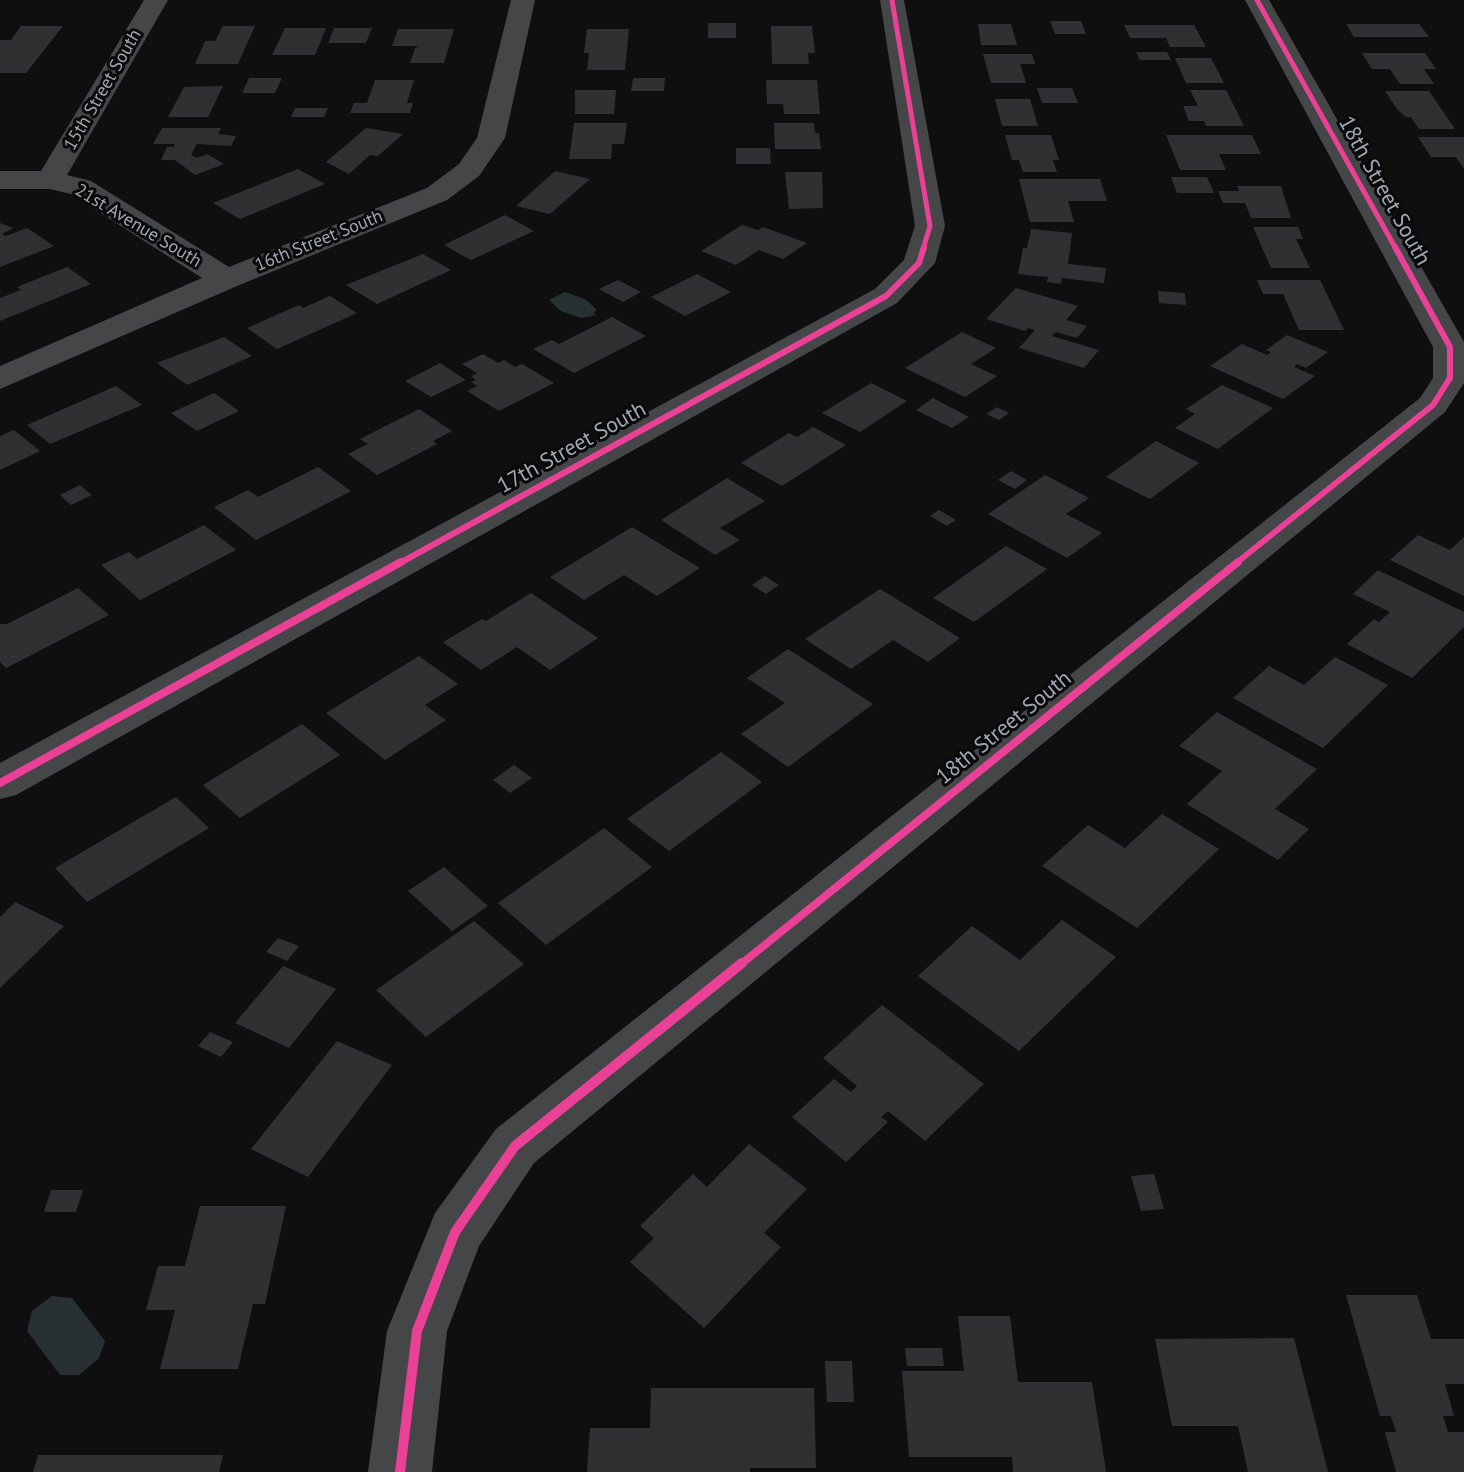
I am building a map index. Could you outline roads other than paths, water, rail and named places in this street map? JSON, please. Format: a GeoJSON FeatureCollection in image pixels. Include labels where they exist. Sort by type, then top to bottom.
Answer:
{"type":"FeatureCollection","features":[{"type":"Feature","properties":{"kind":"street","name":"15th Street South"},"geometry":{"type":"LineString","coordinates":[[50,180],[156,0]]}},
{"type":"Feature","properties":{"kind":"street","name":"16th Street South"},"geometry":{"type":"LineString","coordinates":[[0,379],[226,279],[437,194],[469,170],[491,138],[523,0]]}},
{"type":"Feature","properties":{"kind":"street","name":"17th Street South"},"geometry":{"type":"LineString","coordinates":[[0,783],[886,296],[919,263],[930,226],[892,0]]}},
{"type":"Feature","properties":{"kind":"street","name":"18th Street South"},"geometry":{"type":"LineString","coordinates":[[400,1472],[417,1331],[455,1232],[515,1146],[1433,405],[1450,378],[1450,347],[1257,0]]}},
{"type":"Feature","properties":{"kind":"street","name":"21st Avenue South"},"geometry":{"type":"LineString","coordinates":[[0,180],[50,180],[81,187],[226,279]]}}]}
